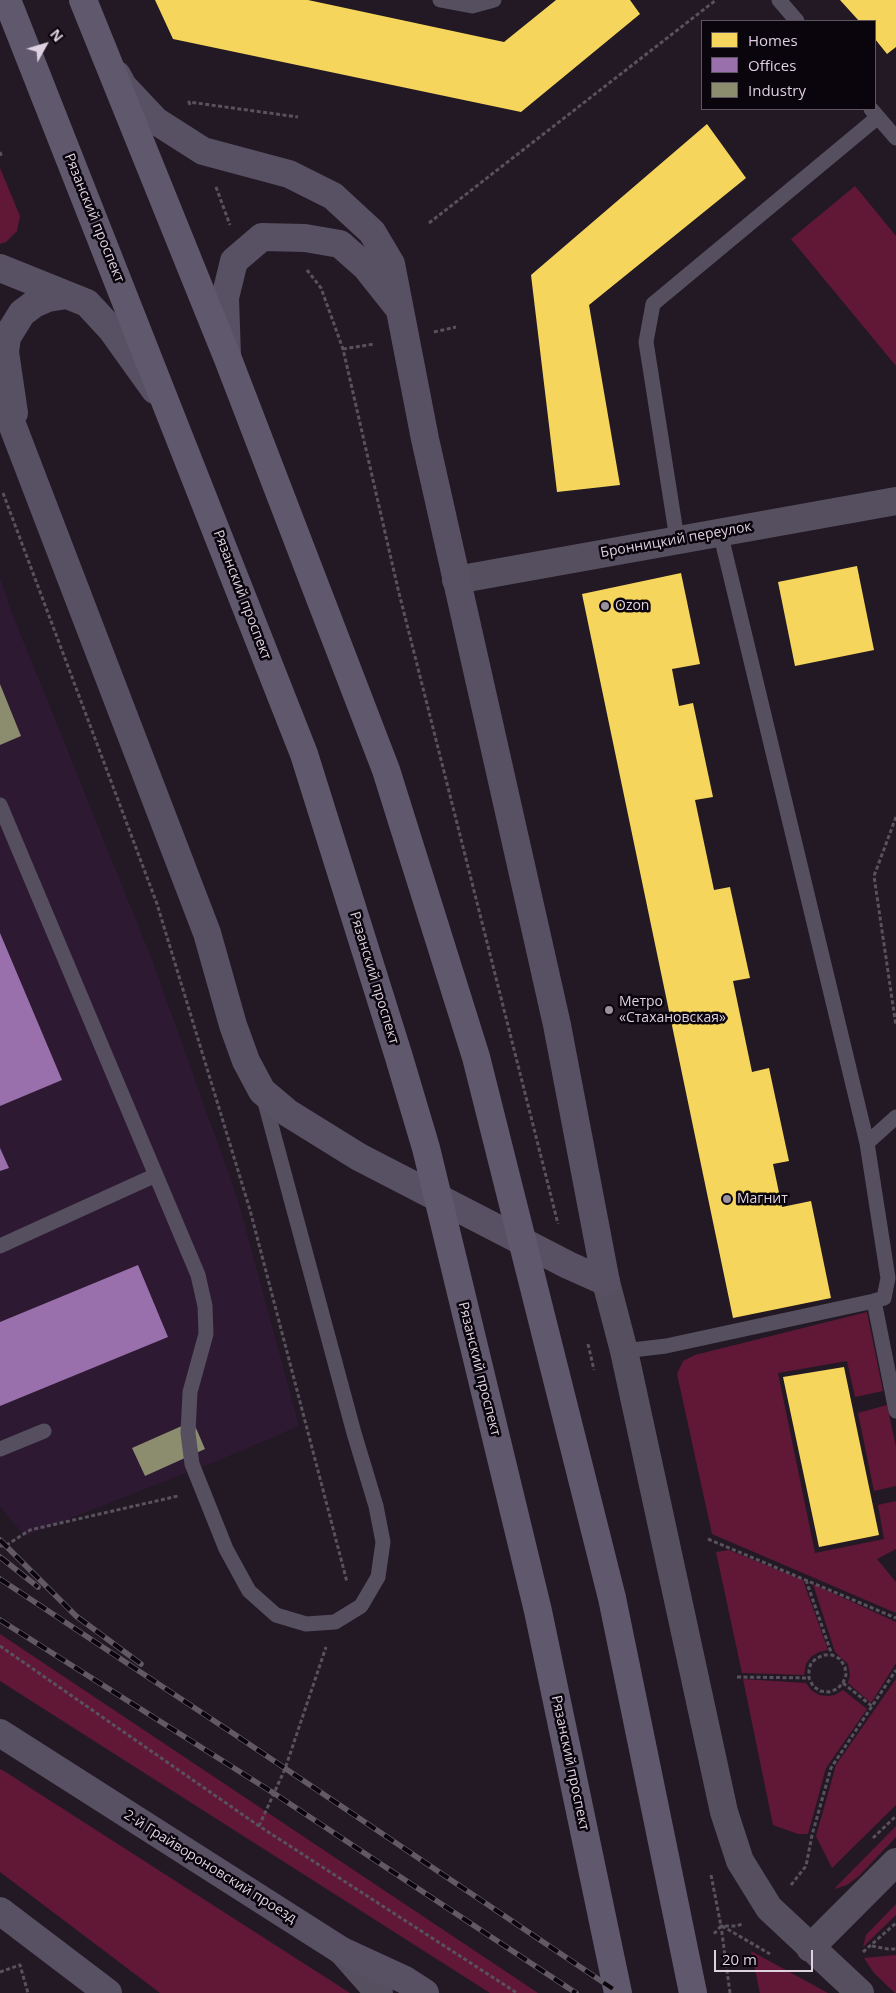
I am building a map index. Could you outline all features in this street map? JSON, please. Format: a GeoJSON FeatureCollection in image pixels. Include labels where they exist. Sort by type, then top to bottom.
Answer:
{"type":"FeatureCollection","features":[{"type":"Feature","properties":{"kind":"main road","name":"Рязанский проспект"},"geometry":{"type":"LineString","coordinates":[[7,0],[304,754],[426,1148],[538,1611],[618,1993]]}},
{"type":"Feature","properties":{"kind":"main road"},"geometry":{"type":"LineString","coordinates":[[83,0],[228,359],[386,770],[476,1057],[612,1598],[693,1993]]}},
{"type":"Feature","properties":{"kind":"street"},"geometry":{"type":"LineString","coordinates":[[104,49],[123,86],[156,121],[203,151],[289,174],[333,196],[372,232],[391,264],[425,439],[557,1025],[606,1282],[624,1351],[724,1812],[740,1861],[769,1908],[860,1993]]}},
{"type":"Feature","properties":{"kind":"street"},"geometry":{"type":"LineString","coordinates":[[228,359],[225,298],[234,261],[262,237],[305,238],[340,244],[366,267],[400,310]]}},
{"type":"Feature","properties":{"kind":"street"},"geometry":{"type":"LineString","coordinates":[[0,268],[87,303],[112,330],[170,411]]}},
{"type":"Feature","properties":{"kind":"street"},"geometry":{"type":"LineString","coordinates":[[17,434],[5,352],[7,337],[22,314],[34,304],[48,298],[67,295]]}},
{"type":"Feature","properties":{"kind":"street"},"geometry":{"type":"LineString","coordinates":[[0,393],[207,933],[233,1025],[246,1062],[262,1091],[288,1113],[359,1157],[568,1265],[606,1282]]}},
{"type":"Feature","properties":{"kind":"street","name":"Бронницкий переулок"},"geometry":{"type":"LineString","coordinates":[[456,580],[896,501]]}},
{"type":"Feature","properties":{"kind":"street","name":"2-й Грайвороновский проезд"},"geometry":{"type":"LineString","coordinates":[[0,1733],[342,1951],[405,1980],[425,1993]]}},
{"type":"Feature","properties":{"kind":"street"},"geometry":{"type":"LineString","coordinates":[[810,1948],[896,1862]]}},
{"type":"Feature","properties":{"kind":"street"},"geometry":{"type":"LineString","coordinates":[[0,1911],[108,1993]]}},
{"type":"Feature","properties":{"kind":"street"},"geometry":{"type":"LineString","coordinates":[[342,1951],[379,1993]]}},
{"type":"Feature","properties":{"kind":"lane"},"geometry":{"type":"LineString","coordinates":[[440,0],[472,6],[494,0]]}},
{"type":"Feature","properties":{"kind":"lane"},"geometry":{"type":"LineString","coordinates":[[779,0],[796,20]]}},
{"type":"Feature","properties":{"kind":"lane"},"geometry":{"type":"LineString","coordinates":[[677,539],[646,342],[653,304],[875,113],[896,138]]}},
{"type":"Feature","properties":{"kind":"lane"},"geometry":{"type":"LineString","coordinates":[[624,1351],[666,1346],[874,1301],[884,1298],[888,1278],[866,1143],[720,532]]}},
{"type":"Feature","properties":{"kind":"lane"},"geometry":{"type":"LineString","coordinates":[[0,805],[198,1275],[205,1306],[206,1334],[190,1392],[188,1433],[192,1464],[226,1549],[249,1591],[276,1615],[306,1624],[335,1622],[361,1606],[378,1577],[383,1542],[376,1506],[351,1424],[262,1091]]}},
{"type":"Feature","properties":{"kind":"lane"},"geometry":{"type":"LineString","coordinates":[[866,1143],[896,1117]]}},
{"type":"Feature","properties":{"kind":"lane"},"geometry":{"type":"LineString","coordinates":[[0,1246],[156,1175]]}},
{"type":"Feature","properties":{"kind":"lane"},"geometry":{"type":"LineString","coordinates":[[874,1301],[896,1411]]}},
{"type":"Feature","properties":{"kind":"lane"},"geometry":{"type":"LineString","coordinates":[[0,1449],[44,1431]]}},
{"type":"Feature","properties":{"kind":"path"},"geometry":{"type":"LineString","coordinates":[[429,223],[716,0]]}},
{"type":"Feature","properties":{"kind":"path"},"geometry":{"type":"LineString","coordinates":[[0,152],[2,158]]}},
{"type":"Feature","properties":{"kind":"path"},"geometry":{"type":"LineString","coordinates":[[0,486],[157,904],[250,1210],[348,1588],[285,1769],[259,1826]]}},
{"type":"Feature","properties":{"kind":"path"},"geometry":{"type":"LineString","coordinates":[[896,817],[874,876],[896,1026]]}},
{"type":"Feature","properties":{"kind":"path"},"geometry":{"type":"LineString","coordinates":[[0,1546],[5,1546],[30,1530],[203,1490]]}},
{"type":"Feature","properties":{"kind":"path"},"geometry":{"type":"LineString","coordinates":[[708,1539],[896,1618]]}},
{"type":"Feature","properties":{"kind":"path"},"geometry":{"type":"LineString","coordinates":[[806,1579],[832,1655]]}},
{"type":"Feature","properties":{"kind":"path"},"geometry":{"type":"LineString","coordinates":[[0,1646],[259,1826],[517,1993]]}},
{"type":"Feature","properties":{"kind":"path"},"geometry":{"type":"LineString","coordinates":[[824,1655],[832,1655],[845,1666],[846,1675],[843,1683],[837,1689],[829,1692],[813,1686],[809,1678],[809,1670],[817,1658],[824,1655]]}},
{"type":"Feature","properties":{"kind":"path"},"geometry":{"type":"LineString","coordinates":[[730,1993],[721,1926],[737,1926],[769,1908],[796,1880],[806,1866],[812,1835],[831,1768],[896,1670]]}},
{"type":"Feature","properties":{"kind":"path"},"geometry":{"type":"LineString","coordinates":[[737,1677],[809,1678]]}},
{"type":"Feature","properties":{"kind":"path"},"geometry":{"type":"LineString","coordinates":[[843,1683],[872,1707]]}},
{"type":"Feature","properties":{"kind":"path"},"geometry":{"type":"LineString","coordinates":[[863,1952],[872,1946],[896,1922]]}},
{"type":"Feature","properties":{"kind":"path"},"geometry":{"type":"LineString","coordinates":[[872,1946],[888,1950],[896,1949]]}},
{"type":"Feature","properties":{"kind":"path"},"geometry":{"type":"LineString","coordinates":[[0,1972],[20,1965],[28,1993]]}},
{"type":"Feature","properties":{"kind":"shaded area"},"geometry":{"type":"Polygon","coordinates":[[[0,168],[20,216],[17,231],[6,242],[0,244],[0,168]]]}},
{"type":"Feature","properties":{"kind":"shaded area"},"geometry":{"type":"Polygon","coordinates":[[[855,186],[896,236],[896,366],[791,239],[855,186]]]}},
{"type":"Feature","properties":{"kind":"shaded area"},"geometry":{"type":"Polygon","coordinates":[[[0,577],[12,613],[153,962],[238,1200],[299,1426],[222,1459],[25,1536],[0,1507],[0,577]]]}},
{"type":"Feature","properties":{"kind":"shaded area"},"geometry":{"type":"Polygon","coordinates":[[[867,1312],[883,1391],[855,1397],[847,1361],[778,1373],[815,1553],[884,1539],[878,1505],[896,1501],[896,1549],[877,1559],[896,1582],[896,1613],[712,1534],[677,1374],[683,1361],[695,1355],[867,1312]]]}},
{"type":"Feature","properties":{"kind":"shaded area"},"geometry":{"type":"Polygon","coordinates":[[[887,1405],[896,1447],[896,1486],[874,1491],[858,1413],[887,1405]]]}},
{"type":"Feature","properties":{"kind":"shaded area"},"geometry":{"type":"Polygon","coordinates":[[[729,1550],[803,1580],[828,1650],[819,1652],[811,1657],[806,1664],[804,1675],[742,1673],[716,1552],[729,1550]]]}},
{"type":"Feature","properties":{"kind":"shaded area"},"geometry":{"type":"Polygon","coordinates":[[[813,1584],[896,1622],[896,1663],[871,1703],[848,1683],[850,1675],[848,1664],[835,1652],[813,1584]]]}},
{"type":"Feature","properties":{"kind":"shaded area"},"geometry":{"type":"Polygon","coordinates":[[[0,1634],[538,1993],[490,1993],[0,1681],[0,1634]]]}},
{"type":"Feature","properties":{"kind":"shaded area"},"geometry":{"type":"Polygon","coordinates":[[[743,1679],[806,1683],[811,1690],[819,1695],[828,1696],[835,1695],[843,1690],[867,1709],[826,1768],[808,1834],[798,1834],[773,1825],[743,1679]]]}},
{"type":"Feature","properties":{"kind":"shaded area"},"geometry":{"type":"Polygon","coordinates":[[[896,1679],[896,1805],[832,1868],[816,1836],[836,1765],[896,1679]]]}},
{"type":"Feature","properties":{"kind":"shaded area"},"geometry":{"type":"Polygon","coordinates":[[[0,1769],[350,1993],[160,1993],[0,1872],[0,1769]]]}},
{"type":"Feature","properties":{"kind":"shaded area"},"geometry":{"type":"Polygon","coordinates":[[[896,1826],[896,1837],[859,1876],[847,1885],[834,1889],[896,1826]]]}},
{"type":"Feature","properties":{"kind":"shaded area"},"geometry":{"type":"Polygon","coordinates":[[[896,1904],[896,1915],[863,1947],[866,1935],[896,1904]]]}},
{"type":"Feature","properties":{"kind":"shaded area"},"geometry":{"type":"Polygon","coordinates":[[[751,1951],[828,1993],[760,1993],[751,1951]]]}},
{"type":"Feature","properties":{"kind":"shaded area"},"geometry":{"type":"Polygon","coordinates":[[[896,1955],[895,1993],[874,1973],[864,1958],[896,1955]]]}},
{"type":"Feature","properties":{"kind":"building: Homes"},"geometry":{"type":"Polygon","coordinates":[[[155,0],[308,0],[504,42],[556,0],[630,0],[640,14],[521,112],[173,39],[155,0]]]}},
{"type":"Feature","properties":{"kind":"building: Homes"},"geometry":{"type":"Polygon","coordinates":[[[840,0],[896,0],[896,47],[887,54],[876,40],[876,20],[858,20],[840,0]]]}},
{"type":"Feature","properties":{"kind":"building: Homes"},"geometry":{"type":"Polygon","coordinates":[[[707,124],[746,178],[589,305],[620,485],[557,492],[531,275],[707,124]]]}},
{"type":"Feature","properties":{"kind":"building: Homes"},"geometry":{"type":"Polygon","coordinates":[[[857,566],[874,650],[795,666],[778,582],[857,566]]]}},
{"type":"Feature","properties":{"kind":"building: Homes"},"geometry":{"type":"Polygon","coordinates":[[[681,573],[700,664],[672,669],[679,706],[693,703],[713,797],[695,800],[714,890],[730,887],[750,978],[733,981],[752,1072],[769,1068],[789,1161],[773,1164],[782,1207],[811,1201],[831,1298],[733,1318],[582,594],[681,573]]]}},
{"type":"Feature","properties":{"kind":"building: Homes"},"geometry":{"type":"Polygon","coordinates":[[[844,1367],[879,1535],[819,1547],[783,1377],[844,1367]]]}},
{"type":"Feature","properties":{"kind":"building: Offices"},"geometry":{"type":"Polygon","coordinates":[[[0,933],[62,1080],[0,1106],[0,933]]]}},
{"type":"Feature","properties":{"kind":"building: Offices"},"geometry":{"type":"Polygon","coordinates":[[[0,1148],[9,1168],[0,1171],[0,1148]]]}},
{"type":"Feature","properties":{"kind":"building: Offices"},"geometry":{"type":"Polygon","coordinates":[[[138,1265],[168,1337],[0,1406],[0,1322],[138,1265]]]}},
{"type":"Feature","properties":{"kind":"building: Industry"},"geometry":{"type":"Polygon","coordinates":[[[0,684],[21,736],[0,745],[0,684]]]}},
{"type":"Feature","properties":{"kind":"building: Industry"},"geometry":{"type":"Polygon","coordinates":[[[193,1421],[205,1449],[145,1476],[132,1448],[193,1421]]]}},
{"type":"Feature","properties":{"kind":"railway"},"geometry":{"type":"LineString","coordinates":[[0,1540],[76,1616],[141,1664]]}},
{"type":"Feature","properties":{"kind":"railway"},"geometry":{"type":"LineString","coordinates":[[0,1557],[38,1587]]}},
{"type":"Feature","properties":{"kind":"railway"},"geometry":{"type":"LineString","coordinates":[[0,1579],[619,1993]]}},
{"type":"Feature","properties":{"kind":"railway"},"geometry":{"type":"LineString","coordinates":[[0,1620],[275,1794],[576,1993]]}},
{"type":"Feature","properties":{"kind":"place","name":"Ozon"},"geometry":{"type":"Point","coordinates":[605,606]}},
{"type":"Feature","properties":{"kind":"place","name":"Метро «Стахановская»"},"geometry":{"type":"Point","coordinates":[609,1010]}},
{"type":"Feature","properties":{"kind":"place","name":"Магнит"},"geometry":{"type":"Point","coordinates":[727,1199]}}]}
